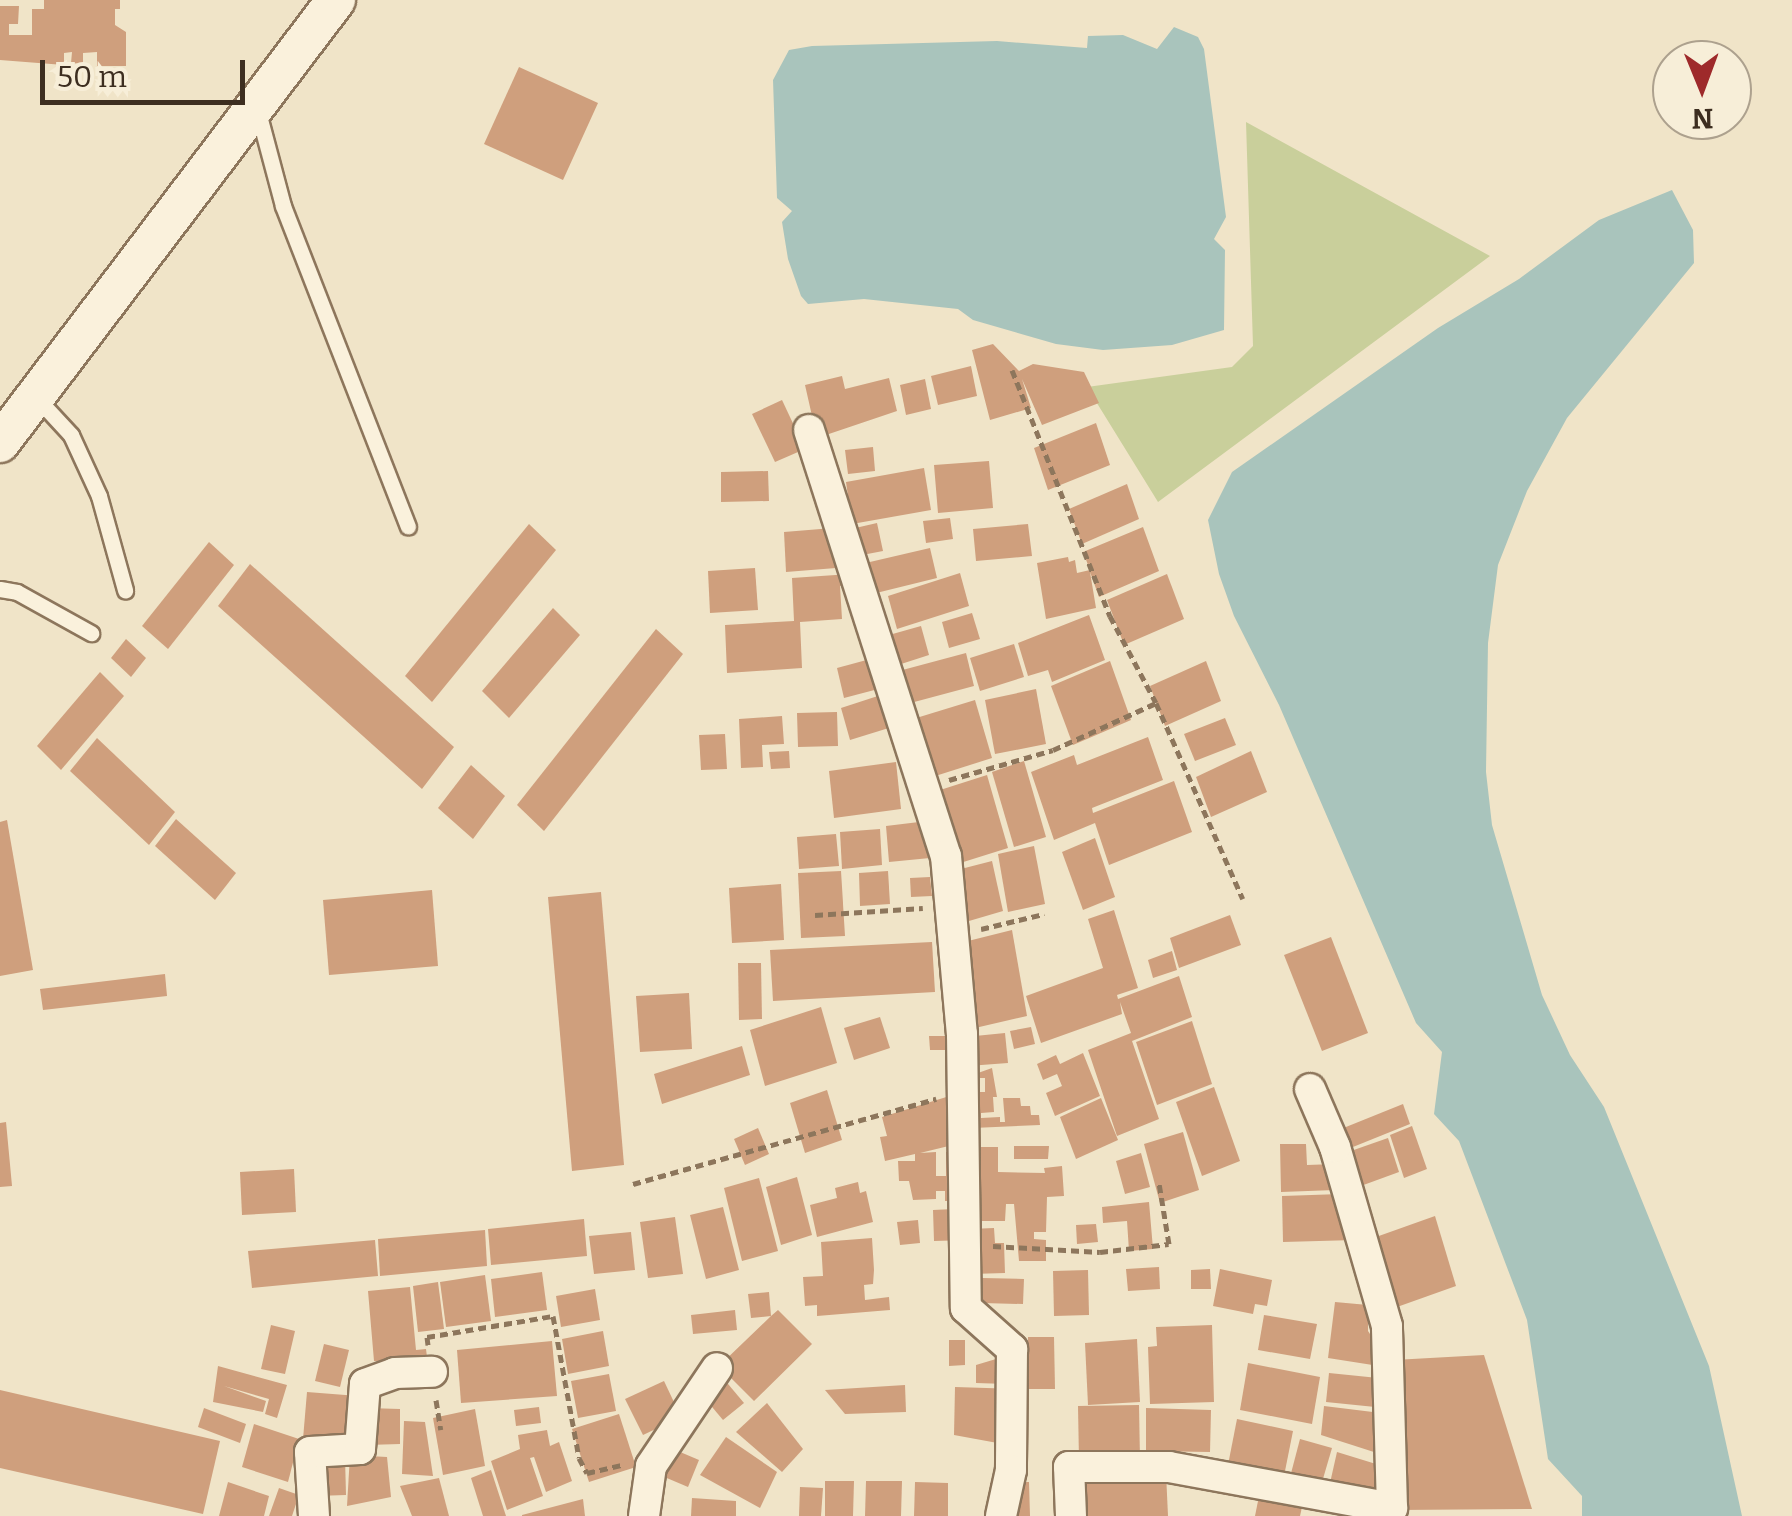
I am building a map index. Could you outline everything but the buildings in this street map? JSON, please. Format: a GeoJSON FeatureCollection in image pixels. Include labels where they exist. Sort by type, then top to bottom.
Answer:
{"type":"FeatureCollection","features":[{"type":"Feature","properties":{"kind":"street"},"geometry":{"type":"LineString","coordinates":[[0,443],[336,0]]}},
{"type":"Feature","properties":{"kind":"street"},"geometry":{"type":"LineString","coordinates":[[809,430],[946,856],[963,1091],[966,1308],[1012,1349],[1011,1470],[1001,1516]]}},
{"type":"Feature","properties":{"kind":"street"},"geometry":{"type":"LineString","coordinates":[[1071,1516],[1069,1467],[1169,1467],[1392,1512],[1387,1326],[1340,1164],[1310,1089]]}},
{"type":"Feature","properties":{"kind":"street"},"geometry":{"type":"LineString","coordinates":[[644,1516],[651,1466],[718,1368]]}},
{"type":"Feature","properties":{"kind":"street"},"geometry":{"type":"LineString","coordinates":[[314,1516],[310,1452],[360,1448],[365,1384],[395,1373],[432,1372]]}},
{"type":"Feature","properties":{"kind":"lane"},"geometry":{"type":"LineString","coordinates":[[256,104],[283,206],[408,526]]}},
{"type":"Feature","properties":{"kind":"lane"},"geometry":{"type":"LineString","coordinates":[[35,396],[71,435],[99,496],[126,590]]}},
{"type":"Feature","properties":{"kind":"lane"},"geometry":{"type":"LineString","coordinates":[[0,589],[17,592],[92,633]]}},
{"type":"Feature","properties":{"kind":"path"},"geometry":{"type":"LineString","coordinates":[[1012,370],[1110,616],[1156,704],[1243,900]]}},
{"type":"Feature","properties":{"kind":"path"},"geometry":{"type":"LineString","coordinates":[[925,788],[998,762],[1052,750],[1156,704]]}},
{"type":"Feature","properties":{"kind":"path"},"geometry":{"type":"LineString","coordinates":[[816,914],[952,922],[1044,914]]}},
{"type":"Feature","properties":{"kind":"path"},"geometry":{"type":"LineString","coordinates":[[632,1184],[963,1091]]}},
{"type":"Feature","properties":{"kind":"path"},"geometry":{"type":"LineString","coordinates":[[965,1245],[1100,1252],[1169,1244],[1159,1183]]}},
{"type":"Feature","properties":{"kind":"path"},"geometry":{"type":"LineString","coordinates":[[441,1430],[427,1337],[553,1316],[567,1410],[587,1473],[625,1464],[651,1466]]}},
{"type":"Feature","properties":{"kind":"green space"},"geometry":{"type":"Polygon","coordinates":[[[1246,122],[1490,256],[1158,502],[1087,387],[1232,367],[1253,346],[1246,122]]]}},
{"type":"Feature","properties":{"kind":"water"},"geometry":{"type":"Polygon","coordinates":[[[1174,27],[1198,37],[1204,49],[1226,217],[1214,239],[1225,250],[1224,330],[1172,345],[1103,350],[1056,344],[973,320],[958,309],[864,299],[808,304],[801,296],[788,259],[782,222],[792,211],[777,198],[773,80],[789,50],[812,46],[997,41],[1087,48],[1088,36],[1123,35],[1157,49],[1174,27]]]}},
{"type":"Feature","properties":{"kind":"water"},"geometry":{"type":"Polygon","coordinates":[[[1672,190],[1693,230],[1694,263],[1567,418],[1527,491],[1498,565],[1488,643],[1486,772],[1492,825],[1542,995],[1570,1055],[1604,1107],[1709,1366],[1742,1516],[1582,1516],[1582,1496],[1548,1459],[1527,1320],[1459,1141],[1434,1114],[1442,1052],[1416,1023],[1279,705],[1234,616],[1219,574],[1208,520],[1232,472],[1438,328],[1519,279],[1599,220],[1672,190]]]}}]}
